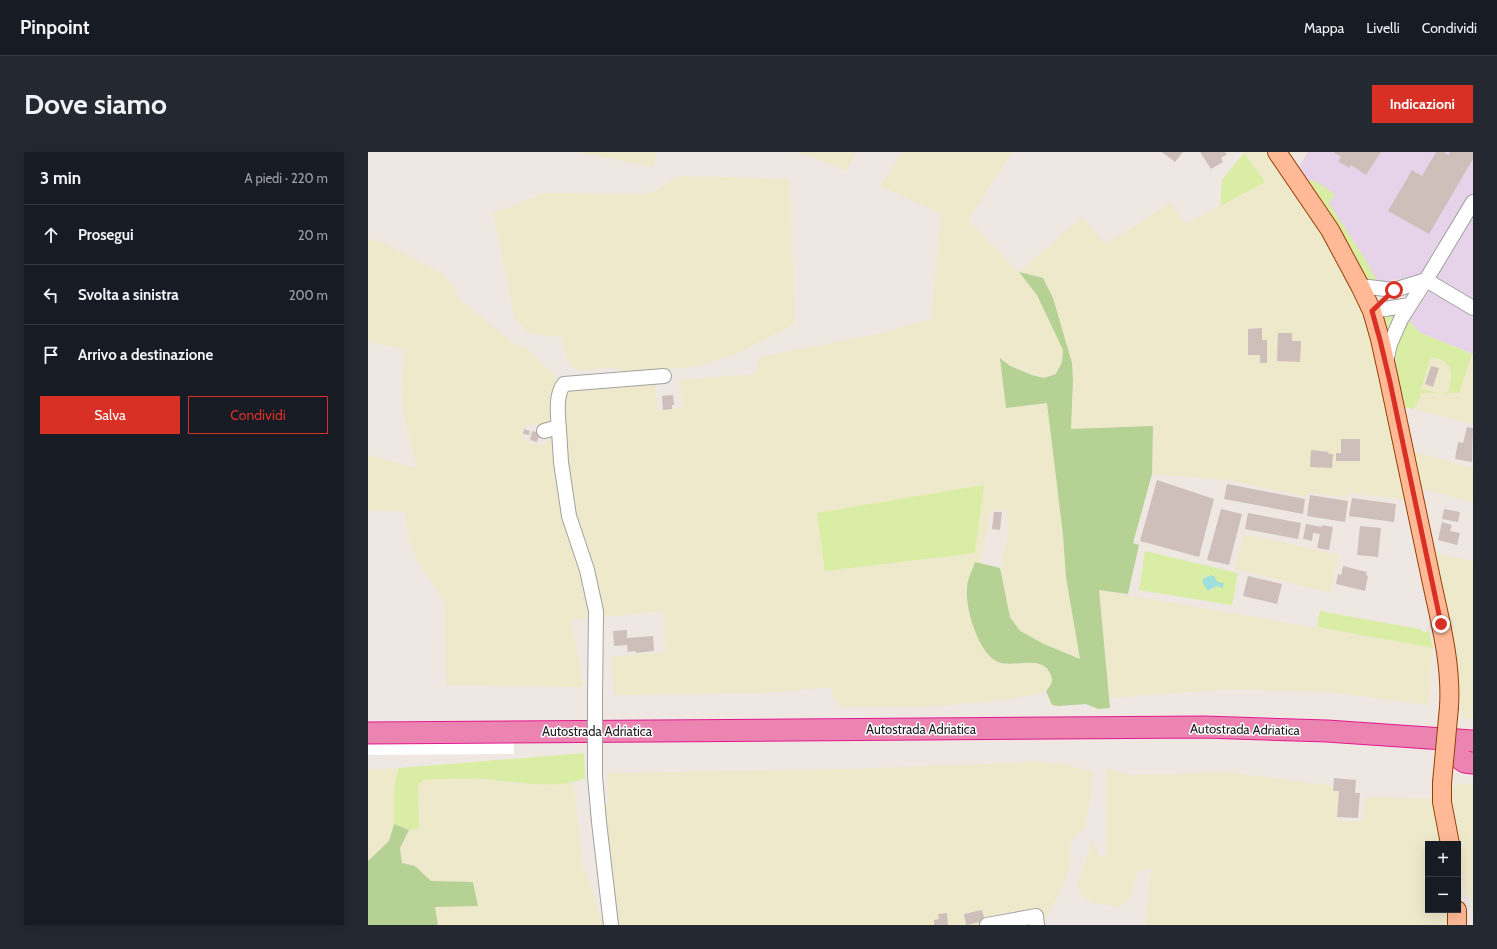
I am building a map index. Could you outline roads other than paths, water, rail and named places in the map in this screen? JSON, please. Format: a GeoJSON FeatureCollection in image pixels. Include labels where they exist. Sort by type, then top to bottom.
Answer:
{"type":"FeatureCollection","features":[{"type":"Feature","properties":{"kind":"highway"},"geometry":{"type":"LineString","coordinates":[[1371,733],[1386,726],[1473,732]]}},
{"type":"Feature","properties":{"kind":"highway","name":"Autostrada Adriatica"},"geometry":{"type":"LineString","coordinates":[[368,747],[514,739],[1204,727],[1371,733],[1473,741]]}},
{"type":"Feature","properties":{"kind":"highway","name":"Autostrada Adriatica"},"geometry":{"type":"LineString","coordinates":[[368,733],[514,739],[1233,742],[1315,744],[1473,755]]}},
{"type":"Feature","properties":{"kind":"highway"},"geometry":{"type":"LineString","coordinates":[[1452,753],[1465,762],[1473,763]]}},
{"type":"Feature","properties":{"kind":"main road"},"geometry":{"type":"LineString","coordinates":[[1277,152],[1330,230],[1360,286],[1372,311],[1386,364],[1441,624],[1448,667],[1450,686],[1442,783],[1442,802],[1449,841]]}},
{"type":"Feature","properties":{"kind":"main road"},"geometry":{"type":"LineString","coordinates":[[1457,913],[1457,925]]}},
{"type":"Feature","properties":{"kind":"street"},"geometry":{"type":"LineString","coordinates":[[1386,364],[1390,344],[1401,319],[1473,202]]}},
{"type":"Feature","properties":{"kind":"street"},"geometry":{"type":"LineString","coordinates":[[1360,286],[1394,290],[1426,280],[1473,308]]}},
{"type":"Feature","properties":{"kind":"street"},"geometry":{"type":"LineString","coordinates":[[1372,311],[1394,290]]}},
{"type":"Feature","properties":{"kind":"street"},"geometry":{"type":"LineString","coordinates":[[1372,311],[1410,305]]}},
{"type":"Feature","properties":{"kind":"street"},"geometry":{"type":"LineString","coordinates":[[611,925],[595,776],[596,610],[587,570],[569,516],[561,462],[558,410],[559,394],[561,387],[564,384],[664,376]]}},
{"type":"Feature","properties":{"kind":"street"},"geometry":{"type":"LineString","coordinates":[[544,431],[555,428],[559,430]]}},
{"type":"Feature","properties":{"kind":"street"},"geometry":{"type":"LineString","coordinates":[[987,925],[1036,916],[1037,925]]}},
{"type":"Feature","properties":{"kind":"water"},"geometry":{"type":"Polygon","coordinates":[[[1211,575],[1215,577],[1217,582],[1224,583],[1223,588],[1216,586],[1208,591],[1203,583],[1203,580],[1211,575]]]}}]}
